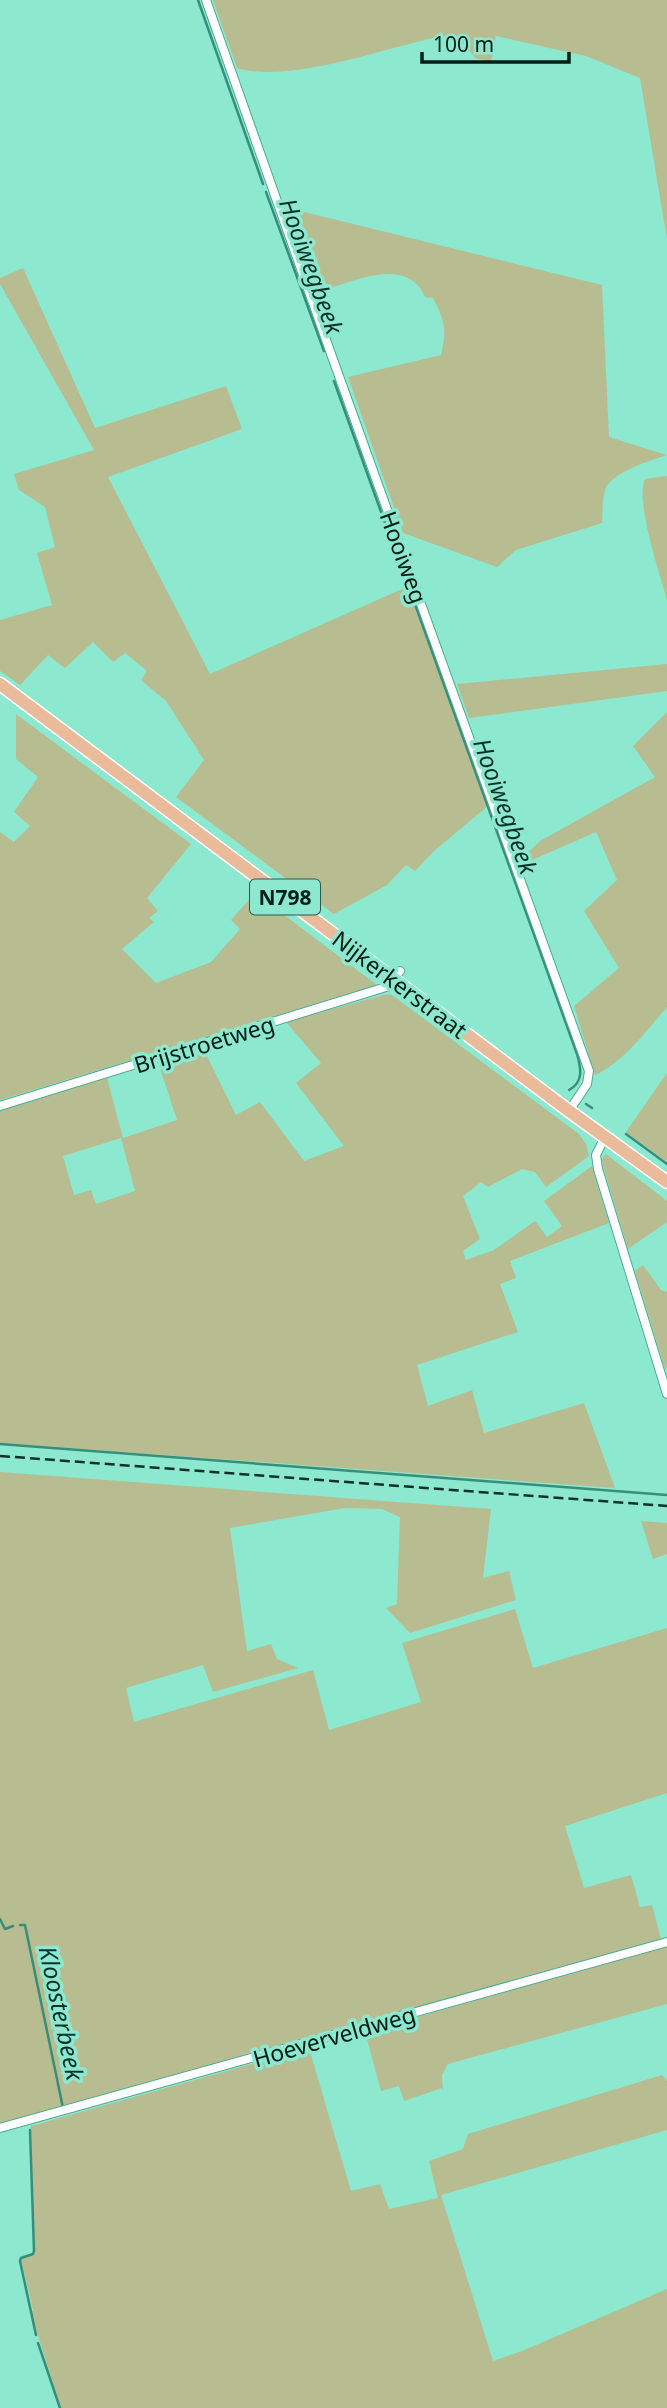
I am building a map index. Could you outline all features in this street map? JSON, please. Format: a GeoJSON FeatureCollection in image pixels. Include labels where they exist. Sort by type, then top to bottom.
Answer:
{"type":"FeatureCollection","features":[{"type":"Feature","properties":{"kind":"main road","name":"Nijkerkerstraat"},"geometry":{"type":"LineString","coordinates":[[0,684],[397,975],[569,1111],[667,1182]]}},
{"type":"Feature","properties":{"kind":"street","name":"Hooiweg"},"geometry":{"type":"LineString","coordinates":[[206,0],[589,1071],[587,1084],[569,1111]]}},
{"type":"Feature","properties":{"kind":"street","name":"Brijstroetweg"},"geometry":{"type":"LineString","coordinates":[[0,1106],[386,987],[397,975]]}},
{"type":"Feature","properties":{"kind":"street"},"geometry":{"type":"LineString","coordinates":[[605,1137],[596,1155],[598,1169],[667,1394]]}},
{"type":"Feature","properties":{"kind":"street","name":"Hoeverveldweg"},"geometry":{"type":"LineString","coordinates":[[0,2128],[667,1942]]}},
{"type":"Feature","properties":{"kind":"green space"},"geometry":{"type":"Polygon","coordinates":[[[213,0],[667,0],[667,239],[640,78],[586,56],[496,36],[491,62],[475,58],[461,43],[442,36],[311,68],[259,72],[237,68],[213,0]]]}},
{"type":"Feature","properties":{"kind":"green space"},"geometry":{"type":"Polygon","coordinates":[[[288,208],[602,285],[609,437],[667,455],[632,468],[608,484],[604,494],[602,523],[516,550],[497,567],[403,533],[348,377],[441,355],[444,326],[440,313],[433,298],[425,297],[417,284],[392,274],[361,278],[318,292],[288,208]]]}},
{"type":"Feature","properties":{"kind":"green space"},"geometry":{"type":"Polygon","coordinates":[[[23,268],[95,428],[226,386],[242,429],[108,477],[210,674],[409,586],[489,805],[434,851],[415,871],[406,865],[387,885],[334,914],[176,797],[204,760],[166,701],[141,680],[147,671],[125,653],[113,662],[93,642],[65,668],[48,655],[20,685],[0,671],[0,620],[52,605],[37,553],[55,547],[45,507],[19,490],[14,474],[94,450],[0,284],[0,278],[23,268]]]}},
{"type":"Feature","properties":{"kind":"green space"},"geometry":{"type":"Polygon","coordinates":[[[667,476],[667,600],[646,520],[643,489],[645,479],[667,476]]]}},
{"type":"Feature","properties":{"kind":"green space"},"geometry":{"type":"Polygon","coordinates":[[[667,664],[667,691],[469,718],[457,684],[667,664]]]}},
{"type":"Feature","properties":{"kind":"green space"},"geometry":{"type":"Polygon","coordinates":[[[667,712],[667,1007],[625,1054],[595,1075],[574,1006],[619,968],[584,911],[617,880],[596,832],[523,864],[521,859],[540,841],[655,777],[633,746],[667,712]]]}},
{"type":"Feature","properties":{"kind":"green space"},"geometry":{"type":"Polygon","coordinates":[[[16,714],[191,844],[147,898],[158,911],[149,918],[154,922],[122,949],[156,983],[211,962],[240,929],[231,920],[255,893],[377,985],[0,1100],[0,832],[14,842],[30,826],[14,812],[38,777],[16,759],[16,714]]]}},
{"type":"Feature","properties":{"kind":"green space"},"geometry":{"type":"Polygon","coordinates":[[[387,994],[392,995],[579,1134],[586,1144],[589,1156],[546,1187],[535,1172],[522,1169],[488,1187],[481,1182],[463,1196],[480,1239],[463,1251],[466,1260],[494,1250],[535,1221],[547,1237],[562,1226],[544,1201],[592,1166],[609,1223],[510,1261],[516,1278],[500,1284],[518,1332],[417,1365],[428,1406],[472,1390],[484,1433],[584,1403],[615,1488],[0,1443],[0,1111],[107,1078],[123,1138],[177,1120],[158,1062],[203,1048],[236,1115],[260,1102],[304,1161],[344,1146],[296,1083],[321,1063],[286,1022],[387,994]],[[121,1138],[63,1156],[74,1195],[91,1190],[96,1204],[135,1191],[121,1138]]]}},
{"type":"Feature","properties":{"kind":"green space"},"geometry":{"type":"Polygon","coordinates":[[[667,1073],[667,1162],[626,1132],[667,1073]]]}},
{"type":"Feature","properties":{"kind":"green space"},"geometry":{"type":"Polygon","coordinates":[[[606,1154],[667,1201],[667,1222],[628,1249],[603,1166],[602,1159],[606,1154]]]}},
{"type":"Feature","properties":{"kind":"green space"},"geometry":{"type":"Polygon","coordinates":[[[643,1265],[661,1290],[667,1292],[665,1369],[635,1271],[643,1265]]]}},
{"type":"Feature","properties":{"kind":"green space"},"geometry":{"type":"Polygon","coordinates":[[[0,1472],[491,1509],[483,1578],[509,1571],[516,1600],[410,1633],[386,1608],[397,1604],[400,1517],[382,1509],[345,1508],[230,1528],[247,1651],[271,1644],[277,1659],[298,1668],[213,1692],[203,1665],[126,1688],[134,1722],[313,1670],[329,1730],[421,1702],[402,1643],[515,1609],[533,1668],[667,1628],[667,1793],[565,1826],[584,1888],[631,1875],[640,1907],[652,1905],[661,1939],[0,2125],[0,1472]]]}},
{"type":"Feature","properties":{"kind":"green space"},"geometry":{"type":"Polygon","coordinates":[[[641,1521],[667,1523],[667,1554],[653,1559],[641,1521]]]}},
{"type":"Feature","properties":{"kind":"green space"},"geometry":{"type":"Polygon","coordinates":[[[667,1946],[667,2004],[448,2064],[442,2075],[443,2091],[442,2088],[404,2101],[399,2086],[381,2091],[365,2032],[667,1946]]]}},
{"type":"Feature","properties":{"kind":"green space"},"geometry":{"type":"Polygon","coordinates":[[[309,2048],[351,2191],[380,2184],[389,2209],[438,2198],[429,2161],[463,2149],[468,2134],[662,2075],[667,2081],[667,2130],[441,2195],[493,2361],[667,2289],[667,2408],[61,2408],[31,2314],[33,2310],[21,2259],[34,2254],[31,2126],[309,2048]]]}},
{"type":"Feature","properties":{"kind":"waterway","name":"Hooiwegbeek"},"geometry":{"type":"LineString","coordinates":[[198,0],[263,184]]}},
{"type":"Feature","properties":{"kind":"waterway","name":"Hooiwegbeek"},"geometry":{"type":"LineString","coordinates":[[266,192],[324,351]]}},
{"type":"Feature","properties":{"kind":"waterway","name":"Hooiwegbeek"},"geometry":{"type":"LineString","coordinates":[[334,381],[385,523]]}},
{"type":"Feature","properties":{"kind":"waterway","name":"Hooiwegbeek"},"geometry":{"type":"LineString","coordinates":[[389,532],[577,1054],[579,1079],[569,1090]]}},
{"type":"Feature","properties":{"kind":"waterway","name":"Hooiwegbeek"},"geometry":{"type":"LineString","coordinates":[[586,1104],[592,1108]]}},
{"type":"Feature","properties":{"kind":"waterway","name":"Hooiwegbeek"},"geometry":{"type":"LineString","coordinates":[[626,1134],[667,1164]]}},
{"type":"Feature","properties":{"kind":"waterway"},"geometry":{"type":"LineString","coordinates":[[0,1444],[667,1495]]}},
{"type":"Feature","properties":{"kind":"waterway","name":"Kloosterbeek"},"geometry":{"type":"LineString","coordinates":[[0,1919],[5,1929],[13,1926]]}},
{"type":"Feature","properties":{"kind":"waterway","name":"Kloosterbeek"},"geometry":{"type":"LineString","coordinates":[[20,1925],[25,1925],[63,2108]]}},
{"type":"Feature","properties":{"kind":"waterway","name":"Kloosterbeek"},"geometry":{"type":"LineString","coordinates":[[30,2130],[34,2251],[20,2261],[36,2335]]}},
{"type":"Feature","properties":{"kind":"waterway","name":"Kloosterbeek"},"geometry":{"type":"LineString","coordinates":[[38,2343],[60,2408]]}},
{"type":"Feature","properties":{"kind":"railway"},"geometry":{"type":"LineString","coordinates":[[0,1456],[667,1506]]}}]}
